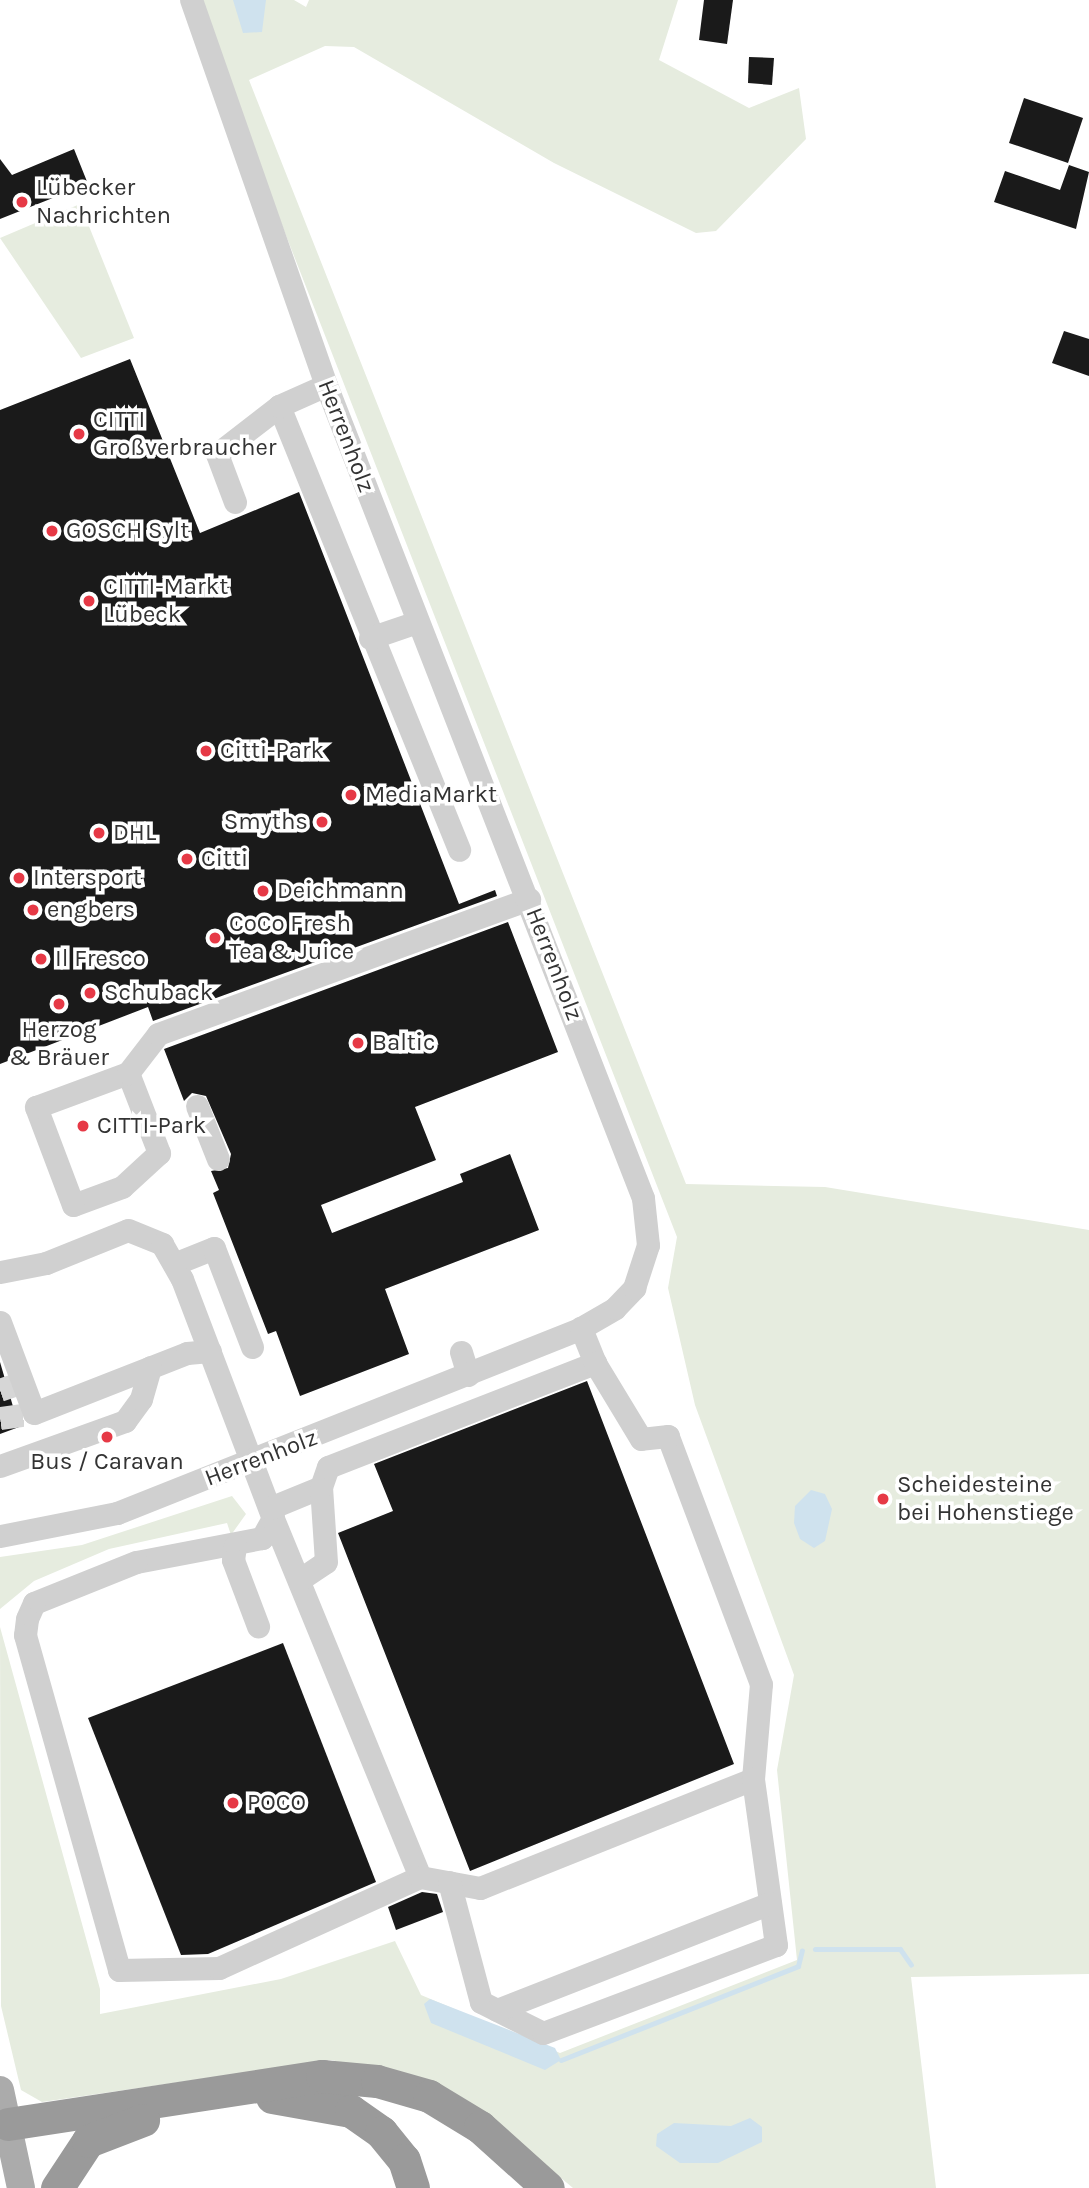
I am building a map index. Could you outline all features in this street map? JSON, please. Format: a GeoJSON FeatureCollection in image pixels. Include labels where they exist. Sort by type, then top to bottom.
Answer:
{"type":"FeatureCollection","features":[{"type":"Feature","properties":{"kind":"highway"},"geometry":{"type":"LineString","coordinates":[[8,2124],[322,2076],[376,2081],[429,2096],[480,2127],[548,2188]]}},
{"type":"Feature","properties":{"kind":"highway"},"geometry":{"type":"LineString","coordinates":[[57,2188],[75,2154],[107,2131],[283,2095],[352,2111],[381,2132],[404,2160],[413,2188]]}},
{"type":"Feature","properties":{"kind":"main road"},"geometry":{"type":"LineString","coordinates":[[0,2090],[21,2188]]}},
{"type":"Feature","properties":{"kind":"street","name":"Herrenholz"},"geometry":{"type":"LineString","coordinates":[[0,1536],[117,1513],[581,1328],[615,1308],[634,1288],[648,1245],[648,1213],[529,899],[417,622],[326,385],[191,0]]}},
{"type":"Feature","properties":{"kind":"street"},"geometry":{"type":"LineString","coordinates":[[235,502],[216,454],[279,406],[326,385]]}},
{"type":"Feature","properties":{"kind":"street"},"geometry":{"type":"LineString","coordinates":[[279,406],[370,638],[459,849]]}},
{"type":"Feature","properties":{"kind":"street"},"geometry":{"type":"LineString","coordinates":[[370,638],[417,622]]}},
{"type":"Feature","properties":{"kind":"street"},"geometry":{"type":"LineString","coordinates":[[128,1073],[159,1153],[122,1187],[73,1205],[36,1107],[128,1073],[158,1034],[529,899]]}},
{"type":"Feature","properties":{"kind":"street"},"geometry":{"type":"LineString","coordinates":[[197,1106],[218,1159]]}},
{"type":"Feature","properties":{"kind":"street"},"geometry":{"type":"LineString","coordinates":[[0,1272],[46,1263],[128,1230],[151,1234],[174,1264],[210,1351],[248,1462],[420,1877]]}},
{"type":"Feature","properties":{"kind":"street"},"geometry":{"type":"LineString","coordinates":[[174,1264],[214,1248],[252,1347]]}},
{"type":"Feature","properties":{"kind":"street"},"geometry":{"type":"LineString","coordinates":[[0,1322],[34,1413],[150,1367],[210,1351]]}},
{"type":"Feature","properties":{"kind":"street"},"geometry":{"type":"LineString","coordinates":[[449,1882],[481,2001],[543,2033],[776,1945],[753,1779],[761,1685],[668,1436],[641,1439],[595,1363],[581,1328]]}},
{"type":"Feature","properties":{"kind":"street"},"geometry":{"type":"LineString","coordinates":[[461,1353],[468,1374]]}},
{"type":"Feature","properties":{"kind":"street"},"geometry":{"type":"LineString","coordinates":[[299,1580],[326,1562],[321,1487],[328,1467],[595,1363]]}},
{"type":"Feature","properties":{"kind":"street"},"geometry":{"type":"LineString","coordinates":[[0,1466],[125,1421],[141,1399],[150,1367]]}},
{"type":"Feature","properties":{"kind":"street"},"geometry":{"type":"LineString","coordinates":[[321,1487],[271,1513],[262,1538],[235,1546],[162,1554],[98,1575],[34,1604],[27,1619],[25,1635],[119,1970],[219,1968],[420,1877],[480,1888],[753,1779]]}},
{"type":"Feature","properties":{"kind":"street"},"geometry":{"type":"LineString","coordinates":[[235,1546],[233,1560],[258,1626]]}},
{"type":"Feature","properties":{"kind":"street"},"geometry":{"type":"LineString","coordinates":[[496,2010],[771,1903]]}},
{"type":"Feature","properties":{"kind":"shaded area"},"geometry":{"type":"Polygon","coordinates":[[[202,0],[294,0],[306,7],[309,0],[678,0],[659,60],[749,108],[799,88],[806,139],[716,231],[696,233],[554,163],[354,47],[325,46],[249,80],[686,1184],[825,1187],[1089,1230],[1089,1974],[911,1977],[936,2188],[573,2188],[471,2103],[332,2060],[42,2102],[21,2090],[1,2006],[0,1627],[100,1989],[100,2014],[281,1979],[395,1941],[421,1995],[560,2053],[797,1960],[777,1770],[794,1675],[695,1405],[668,1288],[677,1237],[221,69],[202,0]]]}},
{"type":"Feature","properties":{"kind":"shaded area"},"geometry":{"type":"Polygon","coordinates":[[[80,204],[134,338],[81,358],[0,238],[80,204]]]}},
{"type":"Feature","properties":{"kind":"shaded area"},"geometry":{"type":"Polygon","coordinates":[[[232,1496],[246,1514],[231,1535],[227,1523],[109,1549],[34,1581],[0,1609],[0,1557],[82,1545],[232,1496]]]}},
{"type":"Feature","properties":{"kind":"water"},"geometry":{"type":"Polygon","coordinates":[[[233,0],[266,0],[262,32],[243,33],[233,0]]]}},
{"type":"Feature","properties":{"kind":"water"},"geometry":{"type":"Polygon","coordinates":[[[811,1490],[825,1494],[832,1509],[825,1541],[814,1548],[800,1539],[794,1523],[795,1506],[811,1490]]]}},
{"type":"Feature","properties":{"kind":"water"},"geometry":{"type":"Polygon","coordinates":[[[430,1999],[555,2048],[561,2060],[545,2070],[431,2023],[424,2004],[430,1999]]]}},
{"type":"Feature","properties":{"kind":"water"},"geometry":{"type":"Polygon","coordinates":[[[750,2118],[762,2127],[762,2142],[718,2163],[680,2163],[656,2146],[657,2134],[674,2123],[731,2126],[750,2118]]]}},
{"type":"Feature","properties":{"kind":"building"},"geometry":{"type":"Polygon","coordinates":[[[704,0],[733,0],[727,44],[699,40],[704,0]]]}},
{"type":"Feature","properties":{"kind":"building"},"geometry":{"type":"Polygon","coordinates":[[[749,57],[774,58],[772,85],[748,83],[749,57]]]}},
{"type":"Feature","properties":{"kind":"building"},"geometry":{"type":"Polygon","coordinates":[[[1024,98],[1083,118],[1068,163],[1009,143],[1024,98]]]}},
{"type":"Feature","properties":{"kind":"building","name":"Lübecker Nachrichten"},"geometry":{"type":"Polygon","coordinates":[[[74,149],[88,184],[0,219],[0,159],[12,175],[74,149]]]}},
{"type":"Feature","properties":{"kind":"building"},"geometry":{"type":"Polygon","coordinates":[[[1069,165],[1089,172],[1076,229],[994,202],[1005,171],[1060,190],[1069,165]]]}},
{"type":"Feature","properties":{"kind":"building"},"geometry":{"type":"Polygon","coordinates":[[[1064,331],[1089,339],[1089,376],[1052,363],[1064,331]]]}},
{"type":"Feature","properties":{"kind":"building","name":"Citti-Park"},"geometry":{"type":"Polygon","coordinates":[[[130,359],[200,533],[299,492],[459,904],[495,890],[497,896],[153,1021],[148,1007],[0,1064],[0,410],[130,359]]]}},
{"type":"Feature","properties":{"kind":"building"},"geometry":{"type":"Polygon","coordinates":[[[508,922],[558,1052],[415,1107],[436,1160],[321,1205],[332,1233],[463,1182],[460,1174],[510,1154],[539,1230],[385,1289],[409,1354],[300,1396],[276,1331],[268,1334],[213,1193],[219,1190],[211,1171],[228,1168],[231,1154],[206,1096],[192,1093],[184,1101],[164,1049],[508,922]]]}},
{"type":"Feature","properties":{"kind":"building"},"geometry":{"type":"Polygon","coordinates":[[[0,1362],[19,1427],[0,1434],[0,1362]]]}},
{"type":"Feature","properties":{"kind":"building"},"geometry":{"type":"Polygon","coordinates":[[[587,1381],[734,1764],[470,1871],[338,1533],[393,1511],[374,1464],[587,1381]]]}},
{"type":"Feature","properties":{"kind":"building","name":"POCO"},"geometry":{"type":"Polygon","coordinates":[[[283,1643],[376,1882],[208,1954],[181,1955],[88,1718],[283,1643]]]}},
{"type":"Feature","properties":{"kind":"building"},"geometry":{"type":"Polygon","coordinates":[[[422,1892],[437,1894],[443,1912],[396,1930],[388,1907],[422,1892]]]}},
{"type":"Feature","properties":{"kind":"waterway"},"geometry":{"type":"LineString","coordinates":[[815,1949],[900,1949],[911,1965]]}},
{"type":"Feature","properties":{"kind":"waterway"},"geometry":{"type":"LineString","coordinates":[[561,2060],[798,1966],[802,1950]]}},
{"type":"Feature","properties":{"kind":"tunnel"},"geometry":{"type":"LineString","coordinates":[[0,1390],[23,1382]]}},
{"type":"Feature","properties":{"kind":"tunnel"},"geometry":{"type":"LineString","coordinates":[[0,1418],[34,1413]]}},
{"type":"Feature","properties":{"kind":"place","name":"Lübecker Nachrichten"},"geometry":{"type":"Point","coordinates":[22,202]}},
{"type":"Feature","properties":{"kind":"place","name":"CITTI Großverbraucher"},"geometry":{"type":"Point","coordinates":[79,434]}},
{"type":"Feature","properties":{"kind":"place","name":"GOSCH Sylt"},"geometry":{"type":"Point","coordinates":[52,531]}},
{"type":"Feature","properties":{"kind":"place","name":"CITTI-Markt Lübeck"},"geometry":{"type":"Point","coordinates":[89,601]}},
{"type":"Feature","properties":{"kind":"place","name":"Citti-Park"},"geometry":{"type":"Point","coordinates":[206,751]}},
{"type":"Feature","properties":{"kind":"place","name":"MediaMarkt"},"geometry":{"type":"Point","coordinates":[351,795]}},
{"type":"Feature","properties":{"kind":"place","name":"Smyths"},"geometry":{"type":"Point","coordinates":[322,822]}},
{"type":"Feature","properties":{"kind":"place","name":"DHL"},"geometry":{"type":"Point","coordinates":[99,833]}},
{"type":"Feature","properties":{"kind":"place","name":"Citti"},"geometry":{"type":"Point","coordinates":[187,859]}},
{"type":"Feature","properties":{"kind":"place","name":"Intersport"},"geometry":{"type":"Point","coordinates":[19,878]}},
{"type":"Feature","properties":{"kind":"place","name":"Deichmann"},"geometry":{"type":"Point","coordinates":[263,891]}},
{"type":"Feature","properties":{"kind":"place","name":"engbers"},"geometry":{"type":"Point","coordinates":[33,910]}},
{"type":"Feature","properties":{"kind":"place","name":"CoCo Fresh Tea & Juice"},"geometry":{"type":"Point","coordinates":[215,938]}},
{"type":"Feature","properties":{"kind":"place","name":"Il Fresco"},"geometry":{"type":"Point","coordinates":[41,959]}},
{"type":"Feature","properties":{"kind":"place","name":"Schuback"},"geometry":{"type":"Point","coordinates":[90,993]}},
{"type":"Feature","properties":{"kind":"place","name":"Herzog & Bräuer"},"geometry":{"type":"Point","coordinates":[59,1004]}},
{"type":"Feature","properties":{"kind":"place","name":"Baltic"},"geometry":{"type":"Point","coordinates":[358,1043]}},
{"type":"Feature","properties":{"kind":"place","name":"CITTI-Park"},"geometry":{"type":"Point","coordinates":[83,1126]}},
{"type":"Feature","properties":{"kind":"place","name":"Bus / Caravan"},"geometry":{"type":"Point","coordinates":[107,1437]}},
{"type":"Feature","properties":{"kind":"place","name":"Scheidesteine bei Hohenstiege"},"geometry":{"type":"Point","coordinates":[883,1499]}},
{"type":"Feature","properties":{"kind":"place","name":"POCO"},"geometry":{"type":"Point","coordinates":[233,1803]}}]}
